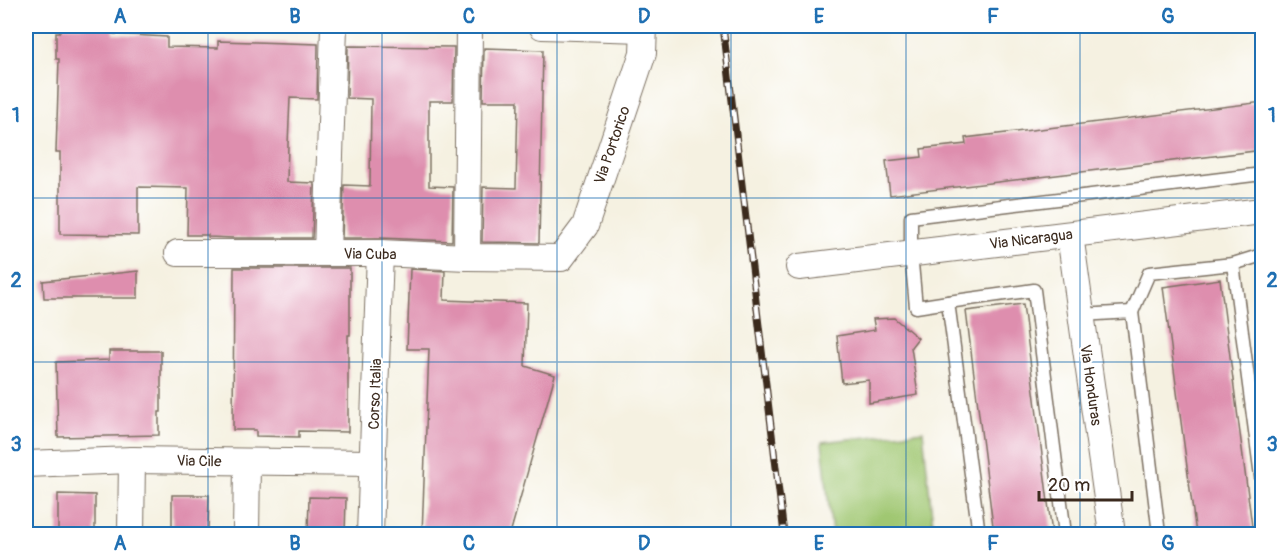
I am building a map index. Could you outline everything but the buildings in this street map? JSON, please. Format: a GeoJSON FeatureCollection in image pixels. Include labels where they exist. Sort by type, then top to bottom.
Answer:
{"type":"FeatureCollection","features":[{"type":"Feature","properties":{"kind":"street"},"geometry":{"type":"LineString","coordinates":[[327,253],[334,26]]}},
{"type":"Feature","properties":{"kind":"street"},"geometry":{"type":"LineString","coordinates":[[467,257],[469,26]]}},
{"type":"Feature","properties":{"kind":"street"},"geometry":{"type":"LineString","coordinates":[[542,26],[644,27]]}},
{"type":"Feature","properties":{"kind":"street","name":"Via Portorico"},"geometry":{"type":"LineString","coordinates":[[561,258],[585,226],[643,53],[644,27]]}},
{"type":"Feature","properties":{"kind":"street","name":"Via Nicaragua"},"geometry":{"type":"LineString","coordinates":[[799,267],[1263,211]]}},
{"type":"Feature","properties":{"kind":"street","name":"Via Honduras"},"geometry":{"type":"LineString","coordinates":[[1070,235],[1112,534]]}},
{"type":"Feature","properties":{"kind":"street","name":"Via Cuba"},"geometry":{"type":"LineString","coordinates":[[178,253],[380,253],[561,258]]}},
{"type":"Feature","properties":{"kind":"street","name":"Corso Italia"},"geometry":{"type":"LineString","coordinates":[[370,534],[380,253]]}},
{"type":"Feature","properties":{"kind":"street"},"geometry":{"type":"LineString","coordinates":[[131,534],[132,460]]}},
{"type":"Feature","properties":{"kind":"street","name":"Via Cile"},"geometry":{"type":"LineString","coordinates":[[26,464],[132,460],[373,463]]}},
{"type":"Feature","properties":{"kind":"street"},"geometry":{"type":"LineString","coordinates":[[246,534],[247,462]]}},
{"type":"Feature","properties":{"kind":"lane"},"geometry":{"type":"LineString","coordinates":[[1065,534],[1034,290],[916,307],[911,253],[911,217],[1263,174]]}},
{"type":"Feature","properties":{"kind":"lane"},"geometry":{"type":"LineString","coordinates":[[1159,534],[1132,312],[1149,273],[1233,264],[1263,255]]}},
{"type":"Feature","properties":{"kind":"lane"},"geometry":{"type":"LineString","coordinates":[[1233,264],[1263,484]]}},
{"type":"Feature","properties":{"kind":"lane"},"geometry":{"type":"LineString","coordinates":[[948,302],[979,534]]}},
{"type":"Feature","properties":{"kind":"lane"},"geometry":{"type":"LineString","coordinates":[[1081,315],[1132,312]]}},
{"type":"Feature","properties":{"kind":"green space"},"geometry":{"type":"Polygon","coordinates":[[[923,431],[934,534],[832,534],[822,442],[923,431]]]}},
{"type":"Feature","properties":{"kind":"railway"},"geometry":{"type":"LineString","coordinates":[[723,26],[784,534]]}}]}
